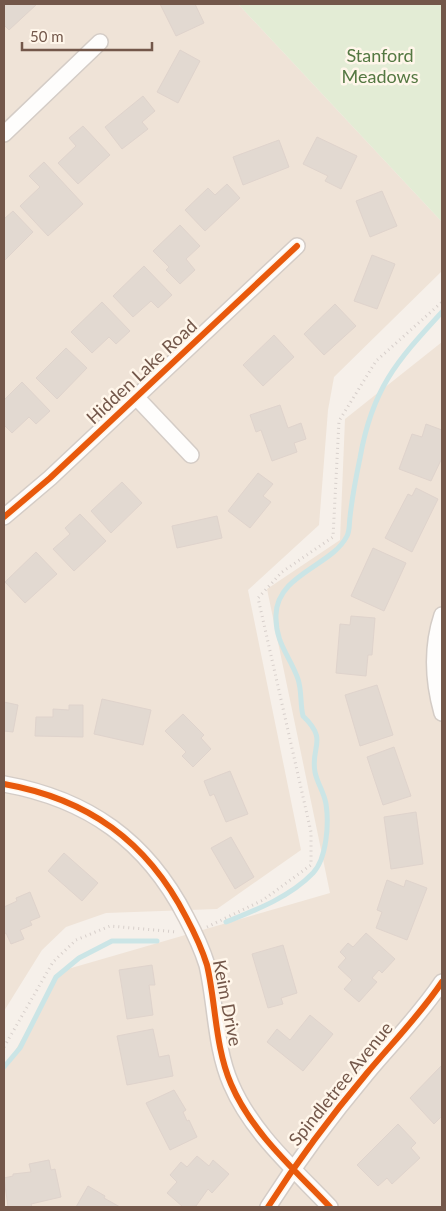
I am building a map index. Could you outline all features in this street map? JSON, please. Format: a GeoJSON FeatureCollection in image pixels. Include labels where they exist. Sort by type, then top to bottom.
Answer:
{"type":"FeatureCollection","features":[{"type":"Feature","properties":{"kind":"street"},"geometry":{"type":"LineString","coordinates":[[4,134],[100,42]]}},
{"type":"Feature","properties":{"kind":"street","name":"Hidden Lake Road"},"geometry":{"type":"LineString","coordinates":[[4,517],[50,478],[137,398],[297,246]]}},
{"type":"Feature","properties":{"kind":"street","name":"Hidden Lake Road"},"geometry":{"type":"LineString","coordinates":[[137,398],[191,455]]}},
{"type":"Feature","properties":{"kind":"street"},"geometry":{"type":"LineString","coordinates":[[442,615],[435,652],[436,682],[442,713]]}},
{"type":"Feature","properties":{"kind":"street","name":"Keim Drive"},"geometry":{"type":"LineString","coordinates":[[4,784],[42,793],[95,816],[128,839],[152,863],[172,890],[194,933],[206,964],[223,1061],[238,1100],[260,1133],[330,1207]]}},
{"type":"Feature","properties":{"kind":"street","name":"Spindletree Avenue"},"geometry":{"type":"LineString","coordinates":[[268,1207],[293,1168],[356,1086],[427,1004],[442,982]]}},
{"type":"Feature","properties":{"kind":"path"},"geometry":{"type":"LineString","coordinates":[[4,1047],[53,962],[76,940],[110,926],[194,933],[262,900],[311,865],[310,832],[258,598],[282,572],[333,537],[339,421],[376,361],[442,302]]}},
{"type":"Feature","properties":{"kind":"shaded area"},"geometry":{"type":"Polygon","coordinates":[[[4,4],[238,4],[442,222],[442,271],[334,377],[328,410],[319,525],[248,590],[301,850],[217,909],[106,913],[66,927],[42,950],[4,1011],[4,4]]]}},
{"type":"Feature","properties":{"kind":"shaded area"},"geometry":{"type":"Polygon","coordinates":[[[442,342],[442,1207],[4,1207],[4,1070],[61,971],[330,893],[267,589],[340,540],[345,419],[442,342]]]}},
{"type":"Feature","properties":{"kind":"green space","name":"Stanford Meadows"},"geometry":{"type":"Polygon","coordinates":[[[238,4],[442,4],[442,222],[238,4]]]}},
{"type":"Feature","properties":{"kind":"building"},"geometry":{"type":"Polygon","coordinates":[[[4,4],[37,4],[9,30],[4,25],[4,4]]]}},
{"type":"Feature","properties":{"kind":"building"},"geometry":{"type":"Polygon","coordinates":[[[160,4],[195,4],[204,23],[176,36],[160,4]]]}},
{"type":"Feature","properties":{"kind":"building"},"geometry":{"type":"Polygon","coordinates":[[[180,50],[200,61],[178,103],[157,92],[180,50]]]}},
{"type":"Feature","properties":{"kind":"building"},"geometry":{"type":"Polygon","coordinates":[[[143,96],[155,111],[142,122],[148,129],[122,149],[105,127],[143,96]]]}},
{"type":"Feature","properties":{"kind":"building"},"geometry":{"type":"Polygon","coordinates":[[[83,126],[110,155],[78,184],[58,163],[76,146],[69,138],[83,126]]]}},
{"type":"Feature","properties":{"kind":"building"},"geometry":{"type":"Polygon","coordinates":[[[317,137],[357,156],[341,189],[325,181],[328,176],[303,164],[317,137]]]}},
{"type":"Feature","properties":{"kind":"building"},"geometry":{"type":"Polygon","coordinates":[[[279,140],[289,167],[243,185],[233,157],[279,140]]]}},
{"type":"Feature","properties":{"kind":"building"},"geometry":{"type":"Polygon","coordinates":[[[44,162],[83,204],[48,236],[20,206],[40,187],[29,176],[44,162]]]}},
{"type":"Feature","properties":{"kind":"building"},"geometry":{"type":"Polygon","coordinates":[[[227,184],[240,198],[205,231],[185,210],[208,188],[215,195],[227,184]]]}},
{"type":"Feature","properties":{"kind":"building"},"geometry":{"type":"Polygon","coordinates":[[[382,191],[397,226],[370,237],[356,201],[382,191]]]}},
{"type":"Feature","properties":{"kind":"building"},"geometry":{"type":"Polygon","coordinates":[[[13,211],[33,232],[4,261],[4,219],[13,211]]]}},
{"type":"Feature","properties":{"kind":"building"},"geometry":{"type":"Polygon","coordinates":[[[180,225],[200,246],[186,259],[195,270],[180,284],[166,270],[169,267],[153,251],[180,225]]]}},
{"type":"Feature","properties":{"kind":"building"},"geometry":{"type":"Polygon","coordinates":[[[372,255],[395,264],[377,309],[354,301],[372,255]]]}},
{"type":"Feature","properties":{"kind":"building"},"geometry":{"type":"Polygon","coordinates":[[[144,266],[172,295],[158,308],[151,301],[133,317],[113,296],[144,266]]]}},
{"type":"Feature","properties":{"kind":"building"},"geometry":{"type":"Polygon","coordinates":[[[102,302],[130,331],[116,344],[109,337],[92,353],[71,332],[102,302]]]}},
{"type":"Feature","properties":{"kind":"building"},"geometry":{"type":"Polygon","coordinates":[[[335,304],[356,326],[324,355],[304,334],[335,304]]]}},
{"type":"Feature","properties":{"kind":"building"},"geometry":{"type":"Polygon","coordinates":[[[274,335],[294,357],[263,386],[243,365],[274,335]]]}},
{"type":"Feature","properties":{"kind":"building"},"geometry":{"type":"Polygon","coordinates":[[[66,348],[87,368],[57,399],[36,378],[66,348]]]}},
{"type":"Feature","properties":{"kind":"building"},"geometry":{"type":"Polygon","coordinates":[[[22,382],[50,411],[36,424],[29,417],[12,433],[4,425],[4,400],[22,382]]]}},
{"type":"Feature","properties":{"kind":"building"},"geometry":{"type":"Polygon","coordinates":[[[280,405],[288,428],[301,423],[306,439],[294,443],[297,452],[272,461],[261,430],[256,432],[250,415],[280,405]]]}},
{"type":"Feature","properties":{"kind":"building"},"geometry":{"type":"Polygon","coordinates":[[[426,424],[442,430],[442,458],[431,481],[399,469],[412,434],[422,437],[426,424]]]}},
{"type":"Feature","properties":{"kind":"building"},"geometry":{"type":"Polygon","coordinates":[[[258,473],[273,484],[263,496],[271,502],[250,528],[228,511],[258,473]]]}},
{"type":"Feature","properties":{"kind":"building"},"geometry":{"type":"Polygon","coordinates":[[[122,482],[142,503],[111,533],[91,511],[122,482]]]}},
{"type":"Feature","properties":{"kind":"building"},"geometry":{"type":"Polygon","coordinates":[[[416,488],[438,499],[412,552],[385,538],[408,494],[412,496],[416,488]]]}},
{"type":"Feature","properties":{"kind":"building"},"geometry":{"type":"Polygon","coordinates":[[[80,514],[106,541],[74,571],[53,549],[70,534],[65,528],[80,514]]]}},
{"type":"Feature","properties":{"kind":"building"},"geometry":{"type":"Polygon","coordinates":[[[217,516],[222,538],[177,548],[172,526],[217,516]]]}},
{"type":"Feature","properties":{"kind":"building"},"geometry":{"type":"Polygon","coordinates":[[[373,548],[406,563],[384,611],[351,596],[373,548]]]}},
{"type":"Feature","properties":{"kind":"building"},"geometry":{"type":"Polygon","coordinates":[[[36,552],[57,574],[25,603],[5,582],[36,552]]]}},
{"type":"Feature","properties":{"kind":"building"},"geometry":{"type":"Polygon","coordinates":[[[351,616],[375,618],[372,655],[368,655],[366,676],[336,673],[340,624],[350,625],[351,616]]]}},
{"type":"Feature","properties":{"kind":"building"},"geometry":{"type":"Polygon","coordinates":[[[377,685],[393,735],[360,746],[345,695],[377,685]]]}},
{"type":"Feature","properties":{"kind":"building"},"geometry":{"type":"Polygon","coordinates":[[[102,699],[151,710],[143,745],[94,734],[102,699]]]}},
{"type":"Feature","properties":{"kind":"building"},"geometry":{"type":"Polygon","coordinates":[[[4,702],[18,705],[13,732],[4,731],[4,702]]]}},
{"type":"Feature","properties":{"kind":"building"},"geometry":{"type":"Polygon","coordinates":[[[69,705],[83,705],[83,737],[35,736],[36,717],[53,717],[53,709],[69,710],[69,705]]]}},
{"type":"Feature","properties":{"kind":"building"},"geometry":{"type":"Polygon","coordinates":[[[183,714],[204,735],[201,738],[211,749],[193,767],[182,756],[186,752],[165,731],[183,714]]]}},
{"type":"Feature","properties":{"kind":"building"},"geometry":{"type":"Polygon","coordinates":[[[394,747],[411,796],[383,805],[367,757],[394,747]]]}},
{"type":"Feature","properties":{"kind":"building"},"geometry":{"type":"Polygon","coordinates":[[[230,771],[248,814],[226,822],[214,794],[210,796],[204,781],[230,771]]]}},
{"type":"Feature","properties":{"kind":"building"},"geometry":{"type":"Polygon","coordinates":[[[416,812],[423,864],[391,869],[384,817],[416,812]]]}},
{"type":"Feature","properties":{"kind":"building"},"geometry":{"type":"Polygon","coordinates":[[[231,837],[254,877],[235,889],[211,848],[231,837]]]}},
{"type":"Feature","properties":{"kind":"building"},"geometry":{"type":"Polygon","coordinates":[[[64,853],[98,883],[82,901],[48,871],[64,853]]]}},
{"type":"Feature","properties":{"kind":"building"},"geometry":{"type":"Polygon","coordinates":[[[387,880],[404,887],[406,880],[427,888],[407,940],[376,928],[382,912],[377,910],[387,880]]]}},
{"type":"Feature","properties":{"kind":"building"},"geometry":{"type":"Polygon","coordinates":[[[30,892],[40,917],[30,921],[32,925],[20,930],[24,939],[11,944],[6,933],[4,934],[4,907],[17,901],[16,898],[30,892]]]}},
{"type":"Feature","properties":{"kind":"building"},"geometry":{"type":"Polygon","coordinates":[[[366,933],[395,959],[382,973],[379,970],[372,978],[377,982],[359,1002],[344,989],[352,980],[338,967],[346,958],[340,952],[348,943],[353,947],[366,933]]]}},
{"type":"Feature","properties":{"kind":"building"},"geometry":{"type":"Polygon","coordinates":[[[283,945],[297,993],[281,998],[283,1004],[268,1008],[252,954],[283,945]]]}},
{"type":"Feature","properties":{"kind":"building"},"geometry":{"type":"Polygon","coordinates":[[[152,965],[155,985],[149,985],[153,1015],[127,1019],[119,970],[152,965]]]}},
{"type":"Feature","properties":{"kind":"building"},"geometry":{"type":"Polygon","coordinates":[[[310,1015],[333,1034],[303,1071],[267,1042],[277,1029],[290,1040],[310,1015]]]}},
{"type":"Feature","properties":{"kind":"building"},"geometry":{"type":"Polygon","coordinates":[[[153,1029],[159,1057],[169,1055],[173,1076],[127,1085],[117,1036],[153,1029]]]}},
{"type":"Feature","properties":{"kind":"building"},"geometry":{"type":"Polygon","coordinates":[[[442,1065],[442,1116],[434,1124],[410,1098],[442,1065]]]}},
{"type":"Feature","properties":{"kind":"building"},"geometry":{"type":"Polygon","coordinates":[[[174,1090],[186,1110],[183,1112],[197,1137],[170,1150],[146,1103],[174,1090]]]}},
{"type":"Feature","properties":{"kind":"building"},"geometry":{"type":"Polygon","coordinates":[[[398,1124],[416,1143],[411,1148],[420,1158],[392,1184],[387,1178],[378,1186],[357,1165],[398,1124]]]}},
{"type":"Feature","properties":{"kind":"building"},"geometry":{"type":"Polygon","coordinates":[[[197,1156],[209,1166],[213,1160],[229,1174],[212,1193],[208,1189],[196,1206],[183,1207],[167,1193],[177,1182],[170,1175],[181,1162],[187,1167],[197,1156]]]}},
{"type":"Feature","properties":{"kind":"building"},"geometry":{"type":"Polygon","coordinates":[[[49,1160],[51,1170],[55,1169],[61,1197],[31,1204],[32,1207],[8,1207],[4,1178],[13,1176],[13,1174],[31,1172],[29,1164],[49,1160]]]}},
{"type":"Feature","properties":{"kind":"building"},"geometry":{"type":"Polygon","coordinates":[[[88,1186],[105,1196],[104,1198],[120,1207],[76,1207],[88,1186]]]}},
{"type":"Feature","properties":{"kind":"waterway"},"geometry":{"type":"LineString","coordinates":[[226,922],[272,902],[294,889],[313,873],[321,859],[326,840],[327,812],[325,800],[315,772],[314,763],[317,738],[311,725],[303,716],[298,679],[278,634],[276,615],[279,601],[285,590],[295,580],[330,555],[347,536],[354,488],[371,413],[388,378],[399,362],[442,312]]}},
{"type":"Feature","properties":{"kind":"waterway"},"geometry":{"type":"LineString","coordinates":[[4,1067],[20,1048],[56,977],[79,958],[112,941],[157,941]]}},
{"type":"Feature","properties":{"kind":"cycle path"},"geometry":{"type":"LineString","coordinates":[[4,517],[50,478],[297,246]]}},
{"type":"Feature","properties":{"kind":"cycle path"},"geometry":{"type":"LineString","coordinates":[[4,784],[62,800],[88,813],[112,828],[133,845],[153,866],[186,917],[205,959],[222,1055],[231,1084],[240,1102],[250,1119],[275,1150],[330,1207]]}},
{"type":"Feature","properties":{"kind":"cycle path"},"geometry":{"type":"LineString","coordinates":[[268,1207],[328,1122],[442,982]]}}]}
